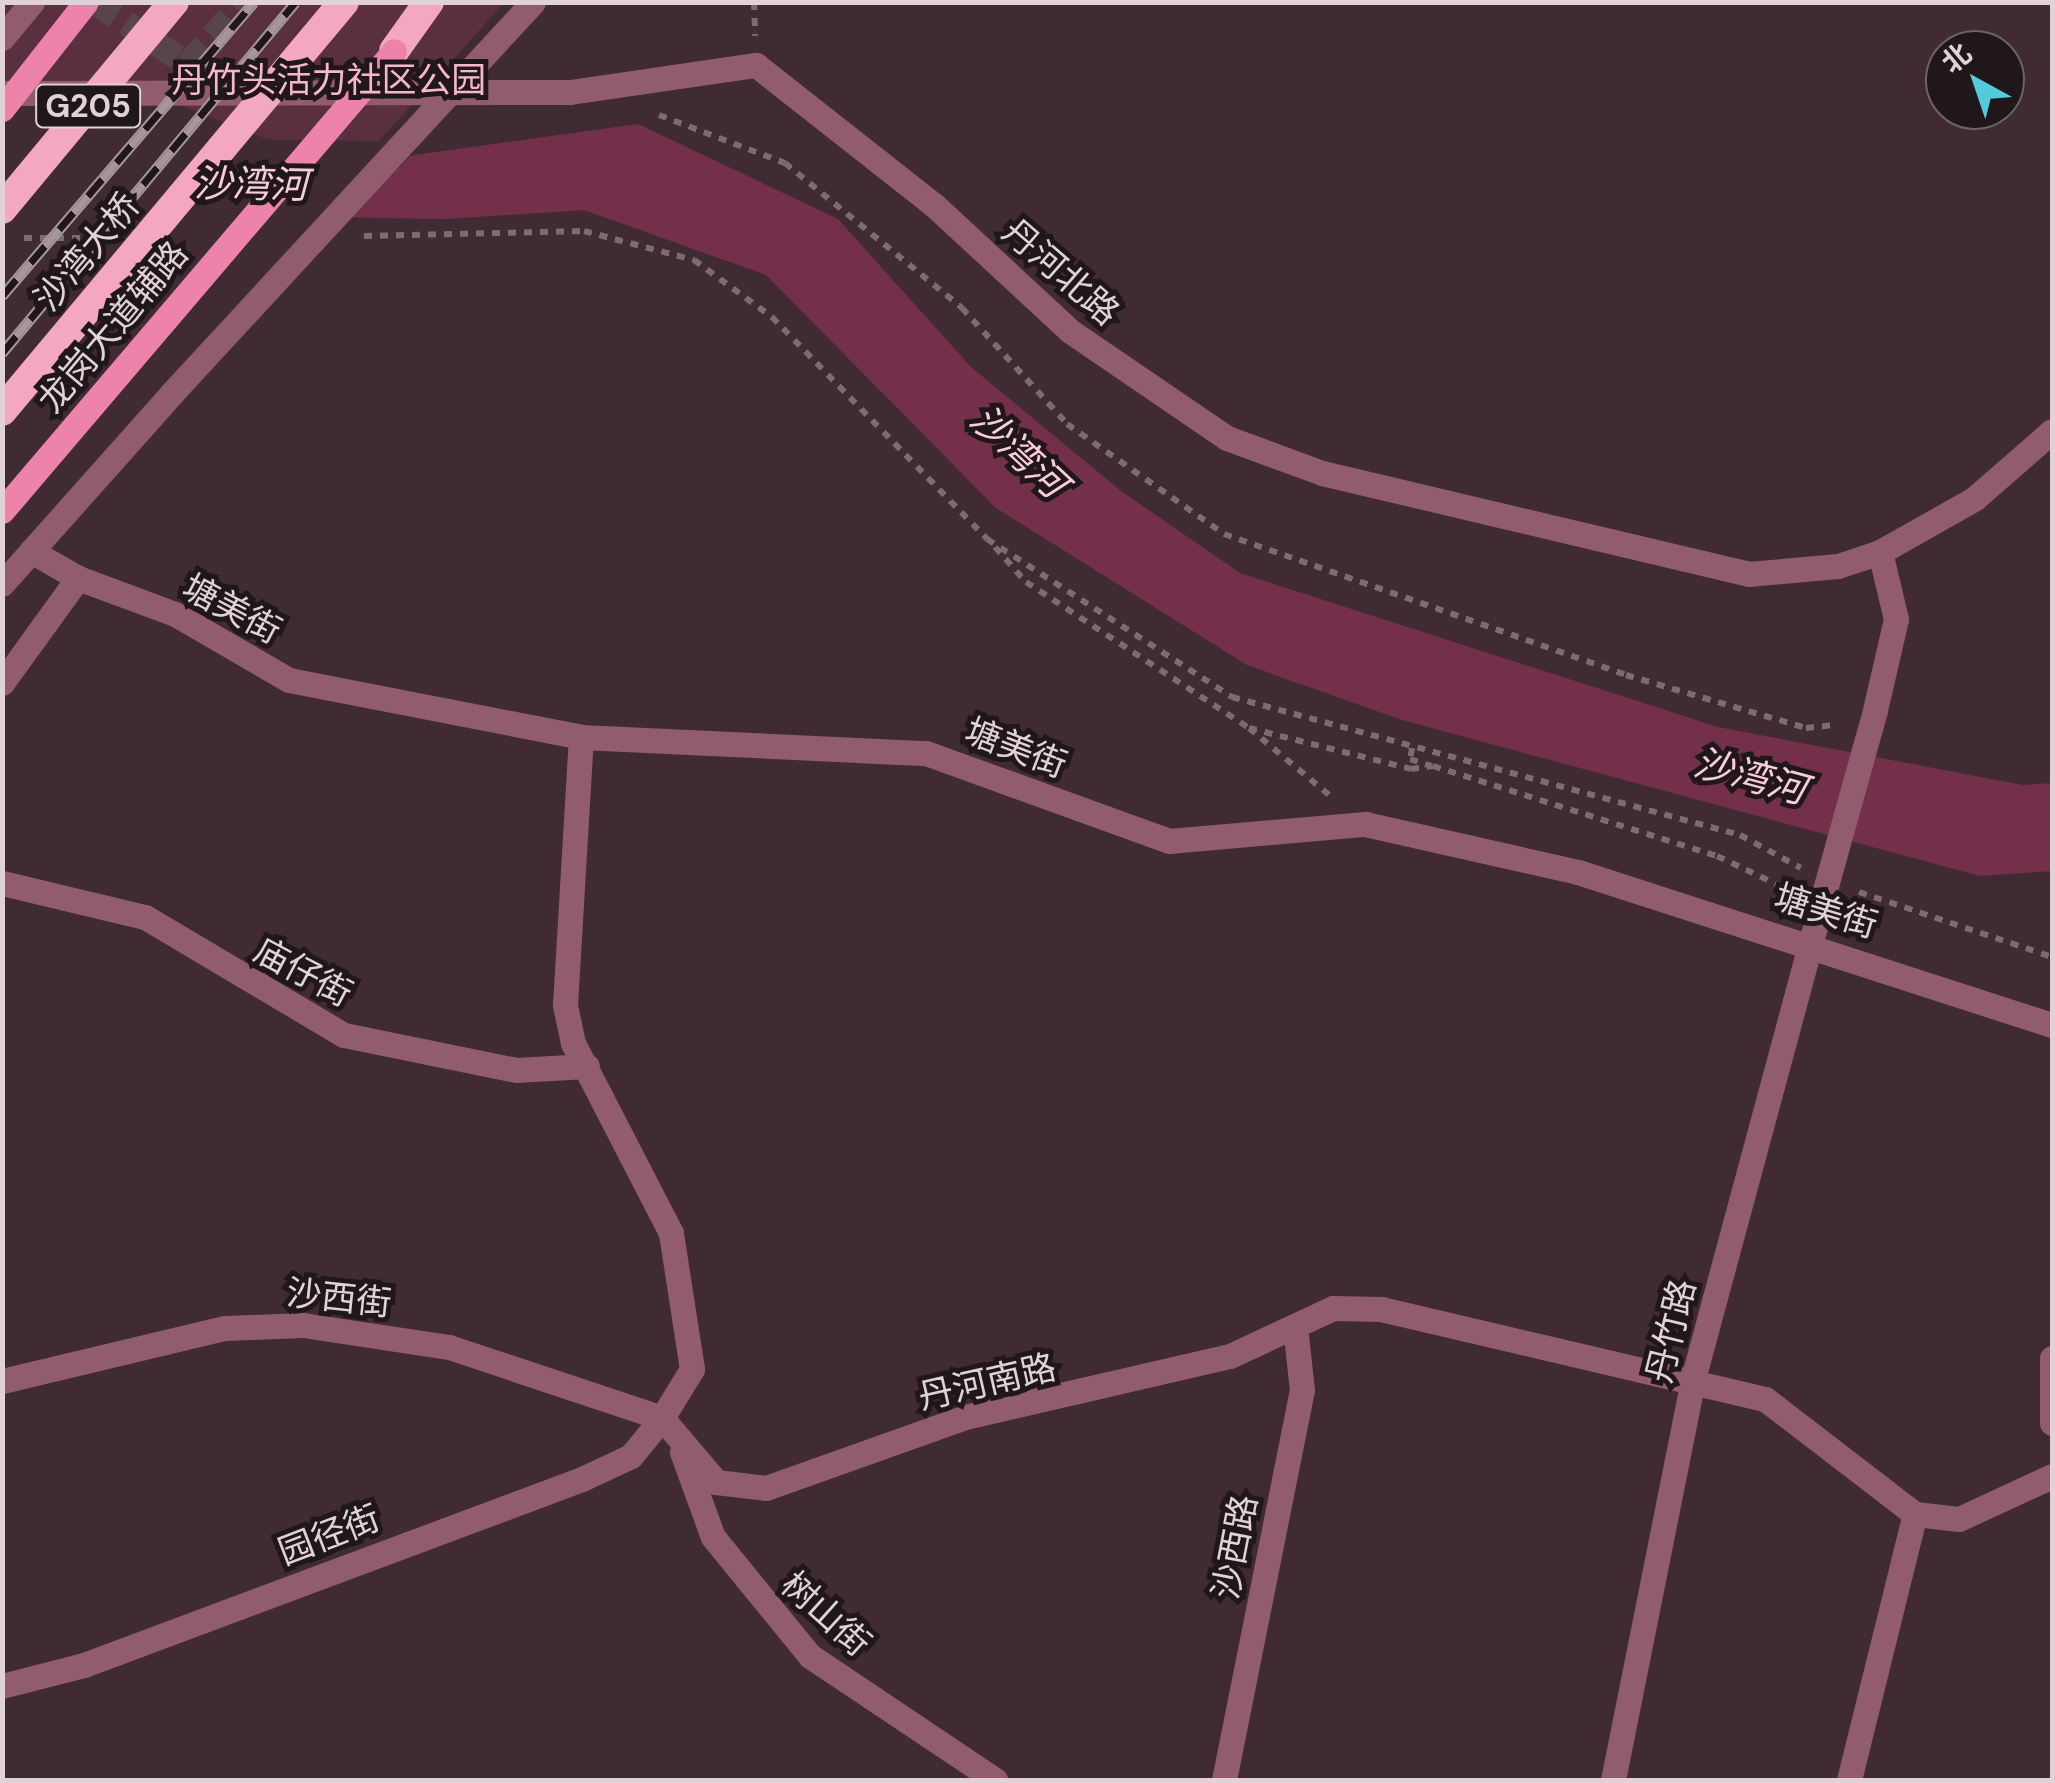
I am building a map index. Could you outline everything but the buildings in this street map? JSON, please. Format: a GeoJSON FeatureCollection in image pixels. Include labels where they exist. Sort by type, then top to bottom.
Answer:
{"type":"FeatureCollection","features":[{"type":"Feature","properties":{"kind":"highway","name":"G205"},"geometry":{"type":"LineString","coordinates":[[2,209],[174,2]]}},
{"type":"Feature","properties":{"kind":"highway","name":"沙湾大桥"},"geometry":{"type":"LineString","coordinates":[[2,411],[344,2]]}},
{"type":"Feature","properties":{"kind":"highway"},"geometry":{"type":"LineString","coordinates":[[394,51],[429,2]]}},
{"type":"Feature","properties":{"kind":"main road"},"geometry":{"type":"LineString","coordinates":[[2,108],[86,2]]}},
{"type":"Feature","properties":{"kind":"main road","name":"龙岗大道辅路"},"geometry":{"type":"LineString","coordinates":[[2,511],[394,51]]}},
{"type":"Feature","properties":{"kind":"street"},"geometry":{"type":"LineString","coordinates":[[2,38],[32,2]]}},
{"type":"Feature","properties":{"kind":"street"},"geometry":{"type":"LineString","coordinates":[[2,584],[172,393],[533,2]]}},
{"type":"Feature","properties":{"kind":"street","name":"丹河北路"},"geometry":{"type":"LineString","coordinates":[[2,93],[570,92],[756,65],[934,205],[1070,330],[1228,438],[1322,473],[1689,565],[1792,573],[1880,552],[1974,499],[2052,430]]}},
{"type":"Feature","properties":{"kind":"street","name":"塘美街"},"geometry":{"type":"LineString","coordinates":[[31,551],[78,578],[176,614],[288,680],[581,737],[926,754],[1169,841],[1364,824],[1578,872],[1811,943],[2052,1025]]}},
{"type":"Feature","properties":{"kind":"street","name":"丹竹路"},"geometry":{"type":"LineString","coordinates":[[1613,1780],[1693,1379],[1875,710],[1896,619],[1880,552]]}},
{"type":"Feature","properties":{"kind":"street"},"geometry":{"type":"LineString","coordinates":[[2,682],[78,578]]}},
{"type":"Feature","properties":{"kind":"street"},"geometry":{"type":"LineString","coordinates":[[581,737],[565,1005],[587,1066],[671,1233],[688,1307],[692,1369],[662,1418]]}},
{"type":"Feature","properties":{"kind":"street","name":"庙仔街"},"geometry":{"type":"LineString","coordinates":[[2,883],[145,917],[344,1035],[516,1070],[587,1066]]}},
{"type":"Feature","properties":{"kind":"street","name":"丹河南路"},"geometry":{"type":"LineString","coordinates":[[662,1418],[678,1442],[716,1482],[766,1488],[964,1417],[1230,1356],[1333,1308],[1382,1309],[1693,1379],[1764,1399],[1807,1424],[1916,1514]]}},
{"type":"Feature","properties":{"kind":"street","name":"沙西街"},"geometry":{"type":"LineString","coordinates":[[2,1381],[225,1328],[303,1324],[449,1346],[662,1418]]}},
{"type":"Feature","properties":{"kind":"street","name":"沙西路"},"geometry":{"type":"LineString","coordinates":[[1224,1780],[1302,1390],[1294,1327]]}},
{"type":"Feature","properties":{"kind":"street"},"geometry":{"type":"LineString","coordinates":[[2052,1358],[2052,1423]]}},
{"type":"Feature","properties":{"kind":"street","name":"园径街"},"geometry":{"type":"LineString","coordinates":[[2,1686],[84,1665],[582,1480],[631,1456],[662,1418]]}},
{"type":"Feature","properties":{"kind":"street","name":"树山街"},"geometry":{"type":"LineString","coordinates":[[678,1442],[712,1537],[798,1644],[995,1780]]}},
{"type":"Feature","properties":{"kind":"street"},"geometry":{"type":"LineString","coordinates":[[1849,1780],[1916,1514],[1958,1519],[2052,1476]]}},
{"type":"Feature","properties":{"kind":"path"},"geometry":{"type":"LineString","coordinates":[[351,236],[584,231],[694,260],[772,317],[1026,582],[1249,728],[1364,824]]}},
{"type":"Feature","properties":{"kind":"path"},"geometry":{"type":"LineString","coordinates":[[2,238],[118,238]]}},
{"type":"Feature","properties":{"kind":"path"},"geometry":{"type":"LineString","coordinates":[[987,539],[1232,697],[1740,834],[1809,871]]}},
{"type":"Feature","properties":{"kind":"path"},"geometry":{"type":"LineString","coordinates":[[1249,728],[1411,770],[1432,766]]}},
{"type":"Feature","properties":{"kind":"path"},"geometry":{"type":"LineString","coordinates":[[1412,748],[1410,759],[1716,856],[1821,904]]}},
{"type":"Feature","properties":{"kind":"path"},"geometry":{"type":"LineString","coordinates":[[1842,884],[2052,957]]}},
{"type":"Feature","properties":{"kind":"green space","name":"丹竹头活力社区公园"},"geometry":{"type":"Polygon","coordinates":[[[3,3],[504,3],[351,172],[175,103],[3,93],[3,3]]]}},
{"type":"Feature","properties":{"kind":"water","name":"沙湾河"},"geometry":{"type":"Polygon","coordinates":[[[638,124],[838,219],[971,367],[1121,491],[1240,573],[1718,727],[2023,785],[2052,783],[2052,871],[1980,876],[1402,720],[1247,665],[996,508],[766,275],[584,210],[447,219],[3,212],[638,124]]]}},
{"type":"Feature","properties":{"kind":"pier"},"geometry":{"type":"Polygon","coordinates":[[[2,135],[424,142],[345,222],[2,217],[2,135]]]}},
{"type":"Feature","properties":{"kind":"tunnel"},"geometry":{"type":"LineString","coordinates":[[95,2],[188,64],[242,2]]}},
{"type":"Feature","properties":{"kind":"railway"},"geometry":{"type":"LineString","coordinates":[[2,296],[254,2]]}},
{"type":"Feature","properties":{"kind":"railway"},"geometry":{"type":"LineString","coordinates":[[2,353],[295,2]]}}]}
